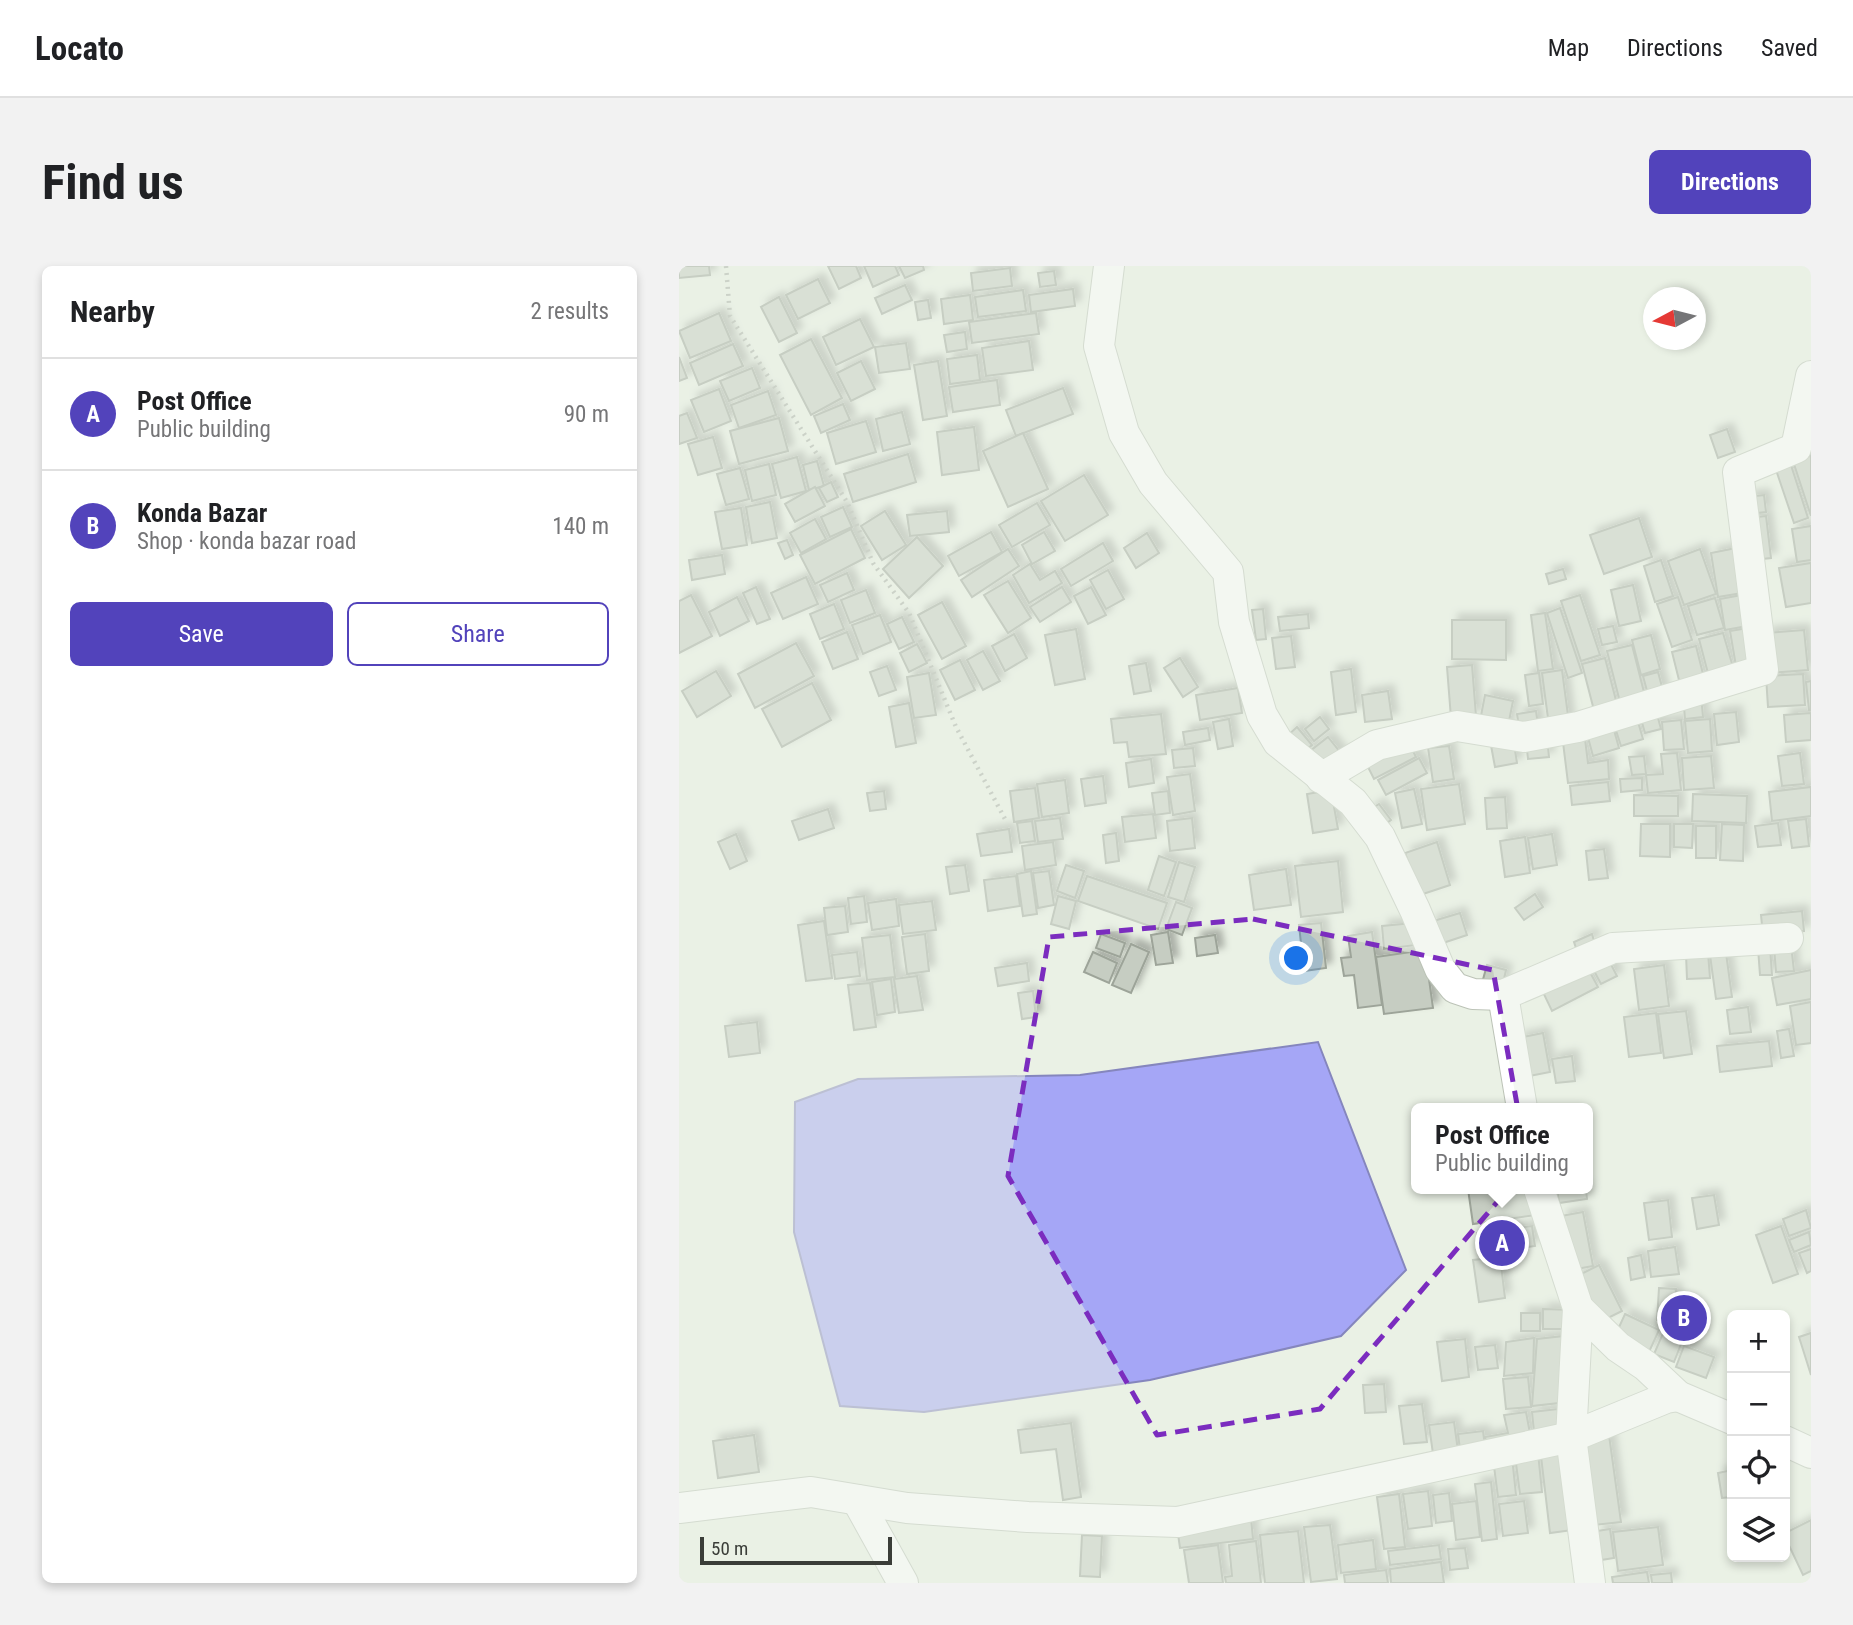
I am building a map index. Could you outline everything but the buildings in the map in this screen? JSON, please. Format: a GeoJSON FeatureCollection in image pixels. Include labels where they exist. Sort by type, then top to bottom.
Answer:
{"type":"FeatureCollection","features":[{"type":"Feature","properties":{"kind":"street"},"geometry":{"type":"LineString","coordinates":[[1108,266],[1099,346],[1124,433],[1153,483],[1228,572],[1234,622],[1262,715],[1278,742],[1353,802],[1380,837],[1440,969],[1455,988],[1473,994],[1503,995],[1613,948],[1788,938]]}},
{"type":"Feature","properties":{"kind":"street"},"geometry":{"type":"LineString","coordinates":[[1321,778],[1377,745],[1457,726],[1524,737],[1578,727],[1763,670],[1738,472],[1796,448],[1811,376]]}},
{"type":"Feature","properties":{"kind":"street"},"geometry":{"type":"LineString","coordinates":[[1503,995],[1521,1103]]}},
{"type":"Feature","properties":{"kind":"street"},"geometry":{"type":"LineString","coordinates":[[1541,1194],[1578,1308],[1571,1437],[1590,1583]]}},
{"type":"Feature","properties":{"kind":"street"},"geometry":{"type":"LineString","coordinates":[[1578,1308],[1618,1347],[1646,1366],[1678,1396],[1727,1417]]}},
{"type":"Feature","properties":{"kind":"street"},"geometry":{"type":"LineString","coordinates":[[679,1508],[811,1492],[907,1508],[1028,1517],[1178,1522],[1571,1437],[1666,1398],[1678,1396]]}},
{"type":"Feature","properties":{"kind":"street"},"geometry":{"type":"LineString","coordinates":[[857,1500],[903,1583]]}},
{"type":"Feature","properties":{"kind":"path"},"geometry":{"type":"LineString","coordinates":[[726,266],[730,316],[847,502],[873,563],[909,613],[956,727],[1005,819]]}},
{"type":"Feature","properties":{"kind":"highlighted area"},"geometry":{"type":"Polygon","coordinates":[[[1253,919],[1493,970],[1528,1166],[1320,1409],[1157,1435],[1008,1176],[1049,937],[1253,919]]]}},
{"type":"Feature","properties":{"kind":"water"},"geometry":{"type":"Polygon","coordinates":[[[1318,1042],[1406,1270],[1341,1336],[1150,1380],[924,1412],[840,1406],[794,1232],[795,1102],[858,1079],[1080,1075],[1318,1042]]]}},
{"type":"Feature","properties":{"kind":"place","name":"Post Office"},"geometry":{"type":"Point","coordinates":[1502,1243]}},
{"type":"Feature","properties":{"kind":"place","name":"Konda Bazar"},"geometry":{"type":"Point","coordinates":[1684,1318]}}]}
